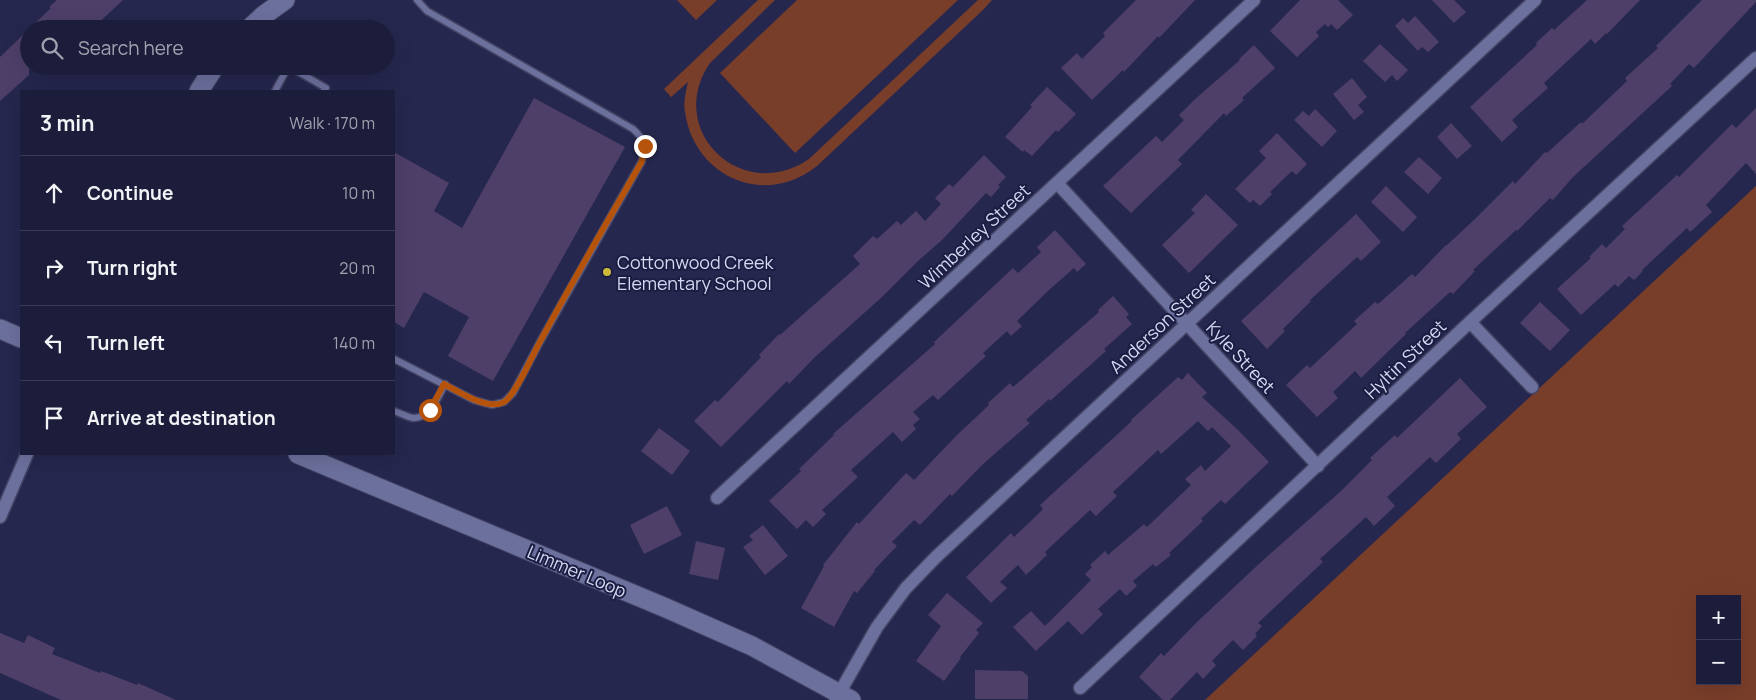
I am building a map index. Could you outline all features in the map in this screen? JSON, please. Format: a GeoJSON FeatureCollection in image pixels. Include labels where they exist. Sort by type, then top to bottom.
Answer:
{"type":"FeatureCollection","features":[{"type":"Feature","properties":{"kind":"street"},"geometry":{"type":"LineString","coordinates":[[269,20],[285,0]]}},
{"type":"Feature","properties":{"kind":"street","name":"Wimberley Street"},"geometry":{"type":"LineString","coordinates":[[717,498],[1254,0]]}},
{"type":"Feature","properties":{"kind":"street","name":"Anderson Street"},"geometry":{"type":"LineString","coordinates":[[842,698],[877,628],[906,588],[936,557],[1535,0]]}},
{"type":"Feature","properties":{"kind":"street","name":"Hyltin Street"},"geometry":{"type":"LineString","coordinates":[[1080,688],[1470,322],[1756,58]]}},
{"type":"Feature","properties":{"kind":"street"},"geometry":{"type":"LineString","coordinates":[[200,90],[209,75]]}},
{"type":"Feature","properties":{"kind":"street","name":"Kyle Street"},"geometry":{"type":"LineString","coordinates":[[1057,183],[1318,466]]}},
{"type":"Feature","properties":{"kind":"street"},"geometry":{"type":"LineString","coordinates":[[1470,322],[1532,387]]}},
{"type":"Feature","properties":{"kind":"street"},"geometry":{"type":"LineString","coordinates":[[0,329],[20,338]]}},
{"type":"Feature","properties":{"kind":"street"},"geometry":{"type":"LineString","coordinates":[[0,517],[27,455]]}},
{"type":"Feature","properties":{"kind":"street","name":"Limmer Loop"},"geometry":{"type":"LineString","coordinates":[[300,455],[752,646],[842,698]]}},
{"type":"Feature","properties":{"kind":"lane"},"geometry":{"type":"LineString","coordinates":[[395,360],[474,400],[492,405],[504,402],[513,393],[642,161],[645,146],[642,138],[633,129],[427,11],[417,0]]}},
{"type":"Feature","properties":{"kind":"lane"},"geometry":{"type":"LineString","coordinates":[[276,90],[284,75]]}},
{"type":"Feature","properties":{"kind":"lane"},"geometry":{"type":"LineString","coordinates":[[302,75],[326,88],[325,90]]}},
{"type":"Feature","properties":{"kind":"lane"},"geometry":{"type":"LineString","coordinates":[[395,411],[412,418],[422,417],[430,410],[444,384]]}},
{"type":"Feature","properties":{"kind":"shaded area"},"geometry":{"type":"Polygon","coordinates":[[[677,0],[717,0],[696,20],[677,0]]]}},
{"type":"Feature","properties":{"kind":"shaded area"},"geometry":{"type":"Polygon","coordinates":[[[758,0],[775,0],[710,63],[698,88],[697,113],[703,135],[717,153],[736,167],[759,173],[784,171],[809,159],[978,0],[992,0],[817,166],[797,178],[776,184],[755,185],[735,179],[717,169],[702,154],[691,135],[685,112],[688,82],[671,97],[664,89],[758,0]]]}},
{"type":"Feature","properties":{"kind":"shaded area"},"geometry":{"type":"Polygon","coordinates":[[[797,0],[958,0],[795,153],[720,73],[797,0]]]}},
{"type":"Feature","properties":{"kind":"shaded area"},"geometry":{"type":"Polygon","coordinates":[[[1756,186],[1756,700],[1205,700],[1756,186]]]}},
{"type":"Feature","properties":{"kind":"building"},"geometry":{"type":"Polygon","coordinates":[[[57,0],[123,0],[102,20],[38,20],[51,8],[49,7],[57,0]]]}},
{"type":"Feature","properties":{"kind":"building"},"geometry":{"type":"Polygon","coordinates":[[[1136,0],[1195,0],[1124,72],[1123,70],[1092,100],[1061,68],[1077,53],[1082,59],[1105,36],[1103,33],[1136,0]]]}},
{"type":"Feature","properties":{"kind":"building"},"geometry":{"type":"Polygon","coordinates":[[[1300,0],[1338,0],[1353,15],[1337,30],[1331,24],[1328,27],[1325,24],[1316,32],[1319,36],[1297,57],[1270,31],[1300,0]]]}},
{"type":"Feature","properties":{"kind":"building"},"geometry":{"type":"Polygon","coordinates":[[[1432,0],[1454,0],[1466,12],[1454,23],[1432,0]]]}},
{"type":"Feature","properties":{"kind":"building"},"geometry":{"type":"Polygon","coordinates":[[[1587,0],[1640,0],[1607,34],[1595,44],[1591,39],[1544,83],[1548,88],[1512,120],[1518,127],[1502,142],[1470,107],[1537,45],[1536,43],[1552,28],[1554,30],[1587,0]]]}},
{"type":"Feature","properties":{"kind":"building"},"geometry":{"type":"Polygon","coordinates":[[[1702,0],[1756,0],[1756,2],[1694,68],[1689,64],[1670,84],[1672,86],[1573,177],[1553,200],[1550,198],[1517,231],[1473,270],[1475,271],[1453,294],[1450,292],[1405,333],[1361,378],[1355,371],[1333,392],[1338,398],[1317,417],[1286,385],[1307,365],[1310,368],[1357,324],[1354,321],[1375,302],[1378,304],[1412,274],[1415,277],[1513,181],[1515,184],[1545,152],[1547,153],[1581,122],[1582,124],[1627,81],[1625,78],[1658,48],[1656,46],[1702,0]]]}},
{"type":"Feature","properties":{"kind":"building"},"geometry":{"type":"Polygon","coordinates":[[[1415,16],[1439,42],[1428,52],[1422,47],[1418,51],[1395,26],[1403,18],[1408,23],[1415,16]]]}},
{"type":"Feature","properties":{"kind":"building"},"geometry":{"type":"Polygon","coordinates":[[[20,38],[20,75],[29,75],[0,101],[0,57],[20,38]]]}},
{"type":"Feature","properties":{"kind":"building"},"geometry":{"type":"Polygon","coordinates":[[[1380,44],[1408,70],[1397,81],[1392,75],[1385,82],[1363,61],[1380,44]]]}},
{"type":"Feature","properties":{"kind":"building"},"geometry":{"type":"Polygon","coordinates":[[[1254,45],[1275,68],[1244,96],[1242,98],[1244,100],[1226,116],[1224,113],[1178,160],[1182,164],[1131,213],[1103,186],[1156,136],[1162,142],[1184,120],[1179,115],[1254,45]]]}},
{"type":"Feature","properties":{"kind":"building"},"geometry":{"type":"Polygon","coordinates":[[[1352,78],[1367,97],[1358,105],[1364,112],[1354,120],[1333,94],[1352,78]]]}},
{"type":"Feature","properties":{"kind":"building"},"geometry":{"type":"Polygon","coordinates":[[[1047,87],[1076,114],[1058,132],[1056,130],[1032,156],[1024,150],[1023,152],[1005,137],[1047,87]]]}},
{"type":"Feature","properties":{"kind":"building"},"geometry":{"type":"Polygon","coordinates":[[[534,98],[625,147],[493,381],[448,356],[469,317],[424,292],[404,328],[395,323],[395,153],[449,183],[434,211],[462,228],[534,98]]]}},
{"type":"Feature","properties":{"kind":"building"},"geometry":{"type":"Polygon","coordinates":[[[1756,108],[1756,174],[1746,163],[1706,205],[1712,212],[1690,232],[1687,228],[1642,270],[1634,280],[1629,276],[1618,287],[1615,284],[1581,315],[1557,289],[1591,258],[1589,257],[1602,244],[1606,248],[1625,229],[1622,226],[1677,175],[1679,177],[1732,124],[1736,128],[1756,108]]]}},
{"type":"Feature","properties":{"kind":"building"},"geometry":{"type":"Polygon","coordinates":[[[1315,109],[1337,131],[1322,147],[1294,120],[1303,111],[1309,116],[1315,109]]]}},
{"type":"Feature","properties":{"kind":"building"},"geometry":{"type":"Polygon","coordinates":[[[1451,123],[1472,146],[1457,159],[1437,137],[1451,123]]]}},
{"type":"Feature","properties":{"kind":"building"},"geometry":{"type":"Polygon","coordinates":[[[1277,133],[1307,164],[1296,175],[1292,171],[1270,192],[1272,194],[1260,206],[1253,200],[1250,203],[1235,189],[1266,158],[1259,151],[1277,133]]]}},
{"type":"Feature","properties":{"kind":"building"},"geometry":{"type":"Polygon","coordinates":[[[984,155],[1006,177],[998,185],[1000,187],[991,197],[986,193],[942,240],[815,357],[789,384],[787,381],[721,447],[694,421],[715,400],[718,402],[761,357],[759,355],[779,334],[860,264],[853,256],[873,236],[877,239],[897,221],[901,225],[916,211],[925,221],[941,204],[935,198],[949,184],[953,187],[984,155]]]}},
{"type":"Feature","properties":{"kind":"building"},"geometry":{"type":"Polygon","coordinates":[[[1419,157],[1442,178],[1428,194],[1404,172],[1419,157]]]}},
{"type":"Feature","properties":{"kind":"building"},"geometry":{"type":"Polygon","coordinates":[[[1386,186],[1417,217],[1403,232],[1371,202],[1386,186]]]}},
{"type":"Feature","properties":{"kind":"building"},"geometry":{"type":"Polygon","coordinates":[[[1206,194],[1238,225],[1189,273],[1162,245],[1195,213],[1191,210],[1206,194]]]}},
{"type":"Feature","properties":{"kind":"building"},"geometry":{"type":"Polygon","coordinates":[[[1356,214],[1381,242],[1361,261],[1357,257],[1310,300],[1283,329],[1285,331],[1267,349],[1241,321],[1356,214]]]}},
{"type":"Feature","properties":{"kind":"building"},"geometry":{"type":"Polygon","coordinates":[[[1055,230],[1086,264],[1077,272],[1074,268],[1050,289],[1017,321],[1022,326],[1011,336],[1007,331],[983,353],[986,356],[938,400],[933,395],[913,412],[920,419],[913,425],[916,429],[902,442],[893,432],[851,470],[858,477],[822,510],[826,514],[813,527],[806,520],[797,529],[769,501],[801,471],[799,469],[833,434],[935,344],[934,342],[1013,268],[1018,273],[1041,252],[1037,247],[1055,230]]]}},
{"type":"Feature","properties":{"kind":"building"},"geometry":{"type":"Polygon","coordinates":[[[1113,296],[1129,314],[1126,317],[1132,324],[1104,349],[1106,351],[1026,420],[1030,423],[983,464],[952,496],[950,494],[920,525],[914,520],[892,542],[897,546],[874,570],[857,593],[854,591],[834,627],[801,608],[823,565],[857,522],[859,524],[906,473],[914,480],[989,405],[988,403],[1010,383],[1013,387],[1099,312],[1098,310],[1113,296]]]}},
{"type":"Feature","properties":{"kind":"building"},"geometry":{"type":"Polygon","coordinates":[[[1540,302],[1570,330],[1550,351],[1520,323],[1540,302]]]}},
{"type":"Feature","properties":{"kind":"building"},"geometry":{"type":"Polygon","coordinates":[[[1188,373],[1207,393],[1202,397],[1269,462],[1225,504],[1221,500],[1201,519],[1203,521],[1169,553],[1171,555],[1156,567],[1153,564],[1133,581],[1137,586],[1126,596],[1120,589],[1098,609],[1103,614],[1082,635],[1068,621],[1036,651],[1013,627],[1031,611],[1045,626],[1091,580],[1085,574],[1092,567],[1090,565],[1105,551],[1108,555],[1144,524],[1147,527],[1191,485],[1185,479],[1201,465],[1205,471],[1231,446],[1212,427],[1208,431],[1198,421],[1161,454],[1158,450],[1113,492],[1117,496],[1096,516],[1090,510],[1045,552],[1047,555],[1026,575],[1018,565],[1000,582],[1007,588],[991,603],[966,577],[1011,533],[1014,537],[1034,518],[1043,509],[1040,505],[1131,420],[1178,377],[1182,380],[1188,373]]]}},
{"type":"Feature","properties":{"kind":"building"},"geometry":{"type":"Polygon","coordinates":[[[1460,378],[1487,407],[1457,434],[1461,439],[1436,463],[1430,457],[1387,497],[1395,506],[1374,526],[1366,517],[1320,559],[1323,562],[1258,623],[1262,626],[1255,634],[1257,636],[1243,650],[1233,640],[1212,661],[1216,665],[1203,679],[1197,672],[1170,700],[1163,700],[1139,677],[1161,653],[1164,656],[1261,562],[1341,491],[1372,460],[1370,458],[1395,435],[1397,438],[1460,378]]]}},
{"type":"Feature","properties":{"kind":"building"},"geometry":{"type":"Polygon","coordinates":[[[659,428],[690,451],[672,475],[641,451],[659,428]]]}},
{"type":"Feature","properties":{"kind":"building"},"geometry":{"type":"Polygon","coordinates":[[[667,506],[682,535],[644,554],[630,525],[667,506]]]}},
{"type":"Feature","properties":{"kind":"building"},"geometry":{"type":"Polygon","coordinates":[[[763,525],[788,556],[765,575],[743,547],[753,540],[749,536],[763,525]]]}},
{"type":"Feature","properties":{"kind":"building"},"geometry":{"type":"Polygon","coordinates":[[[696,541],[725,548],[718,580],[689,574],[696,541]]]}},
{"type":"Feature","properties":{"kind":"building"},"geometry":{"type":"Polygon","coordinates":[[[947,593],[983,623],[976,630],[979,633],[944,681],[916,661],[941,626],[928,615],[947,593]]]}},
{"type":"Feature","properties":{"kind":"building"},"geometry":{"type":"Polygon","coordinates":[[[0,633],[24,643],[28,635],[55,648],[52,654],[100,673],[101,671],[137,685],[138,683],[176,700],[61,700],[0,673],[0,633]]]}},
{"type":"Feature","properties":{"kind":"building"},"geometry":{"type":"Polygon","coordinates":[[[975,670],[1022,671],[1028,676],[1028,699],[975,699],[975,670]]]}},
{"type":"Feature","properties":{"kind":"place","name":"Cottonwood Creek Elementary School"},"geometry":{"type":"Point","coordinates":[607,272]}},
{"type":"Feature","properties":{"kind":"route"},"geometry":{"type":"LineString","coordinates":[[430,410],[444,384],[474,400],[492,405],[504,402],[513,393],[642,161],[645,146]]}}]}
